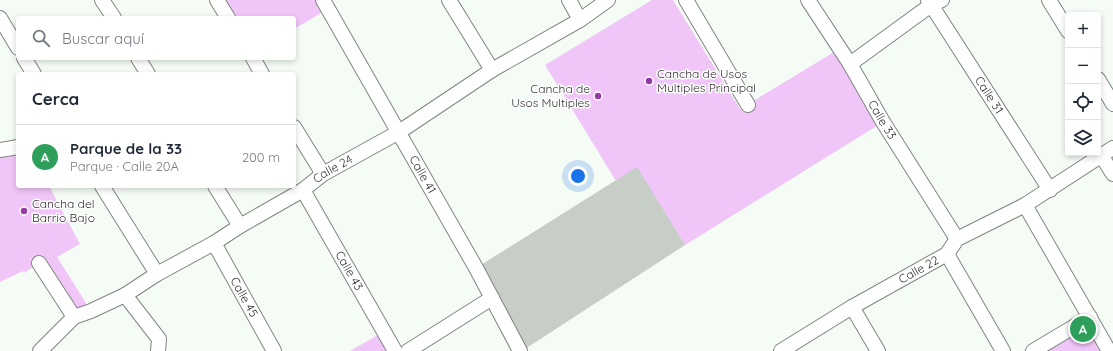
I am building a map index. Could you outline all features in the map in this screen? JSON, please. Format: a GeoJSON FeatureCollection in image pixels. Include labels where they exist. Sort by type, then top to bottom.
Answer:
{"type":"FeatureCollection","features":[{"type":"Feature","properties":{"kind":"street"},"geometry":{"type":"LineString","coordinates":[[102,0],[113,16]]}},
{"type":"Feature","properties":{"kind":"street"},"geometry":{"type":"LineString","coordinates":[[217,0],[227,16]]}},
{"type":"Feature","properties":{"kind":"street","name":"Calle 41"},"geometry":{"type":"LineString","coordinates":[[323,0],[399,132],[520,351]]}},
{"type":"Feature","properties":{"kind":"street"},"geometry":{"type":"LineString","coordinates":[[448,0],[492,70]]}},
{"type":"Feature","properties":{"kind":"street"},"geometry":{"type":"LineString","coordinates":[[569,0],[580,20]]}},
{"type":"Feature","properties":{"kind":"street","name":"Calle 24"},"geometry":{"type":"LineString","coordinates":[[40,351],[74,317],[91,311],[125,295],[157,274],[214,243],[240,226],[303,190],[323,174],[399,132],[492,70],[580,20],[608,0]]}},
{"type":"Feature","properties":{"kind":"street"},"geometry":{"type":"LineString","coordinates":[[686,0],[748,105]]}},
{"type":"Feature","properties":{"kind":"street","name":"Calle 33"},"geometry":{"type":"LineString","coordinates":[[808,0],[850,64],[883,122],[957,239]]}},
{"type":"Feature","properties":{"kind":"street"},"geometry":{"type":"LineString","coordinates":[[1049,0],[1065,26]]}},
{"type":"Feature","properties":{"kind":"street"},"geometry":{"type":"LineString","coordinates":[[850,64],[934,2]]}},
{"type":"Feature","properties":{"kind":"street","name":"Calle 31"},"geometry":{"type":"LineString","coordinates":[[934,2],[1050,190]]}},
{"type":"Feature","properties":{"kind":"street"},"geometry":{"type":"LineString","coordinates":[[0,18],[16,45]]}},
{"type":"Feature","properties":{"kind":"street"},"geometry":{"type":"LineString","coordinates":[[25,60],[33,72]]}},
{"type":"Feature","properties":{"kind":"street"},"geometry":{"type":"LineString","coordinates":[[139,60],[147,72]]}},
{"type":"Feature","properties":{"kind":"street"},"geometry":{"type":"LineString","coordinates":[[254,60],[261,72]]}},
{"type":"Feature","properties":{"kind":"street"},"geometry":{"type":"LineString","coordinates":[[1101,84],[1113,104]]}},
{"type":"Feature","properties":{"kind":"street"},"geometry":{"type":"LineString","coordinates":[[296,130],[323,174]]}},
{"type":"Feature","properties":{"kind":"street"},"geometry":{"type":"LineString","coordinates":[[0,150],[16,147]]}},
{"type":"Feature","properties":{"kind":"street"},"geometry":{"type":"LineString","coordinates":[[1107,151],[1113,174]]}},
{"type":"Feature","properties":{"kind":"street","name":"Calle 22"},"geometry":{"type":"LineString","coordinates":[[781,351],[852,307],[947,254],[957,239],[1025,205],[1050,190],[1107,151]]}},
{"type":"Feature","properties":{"kind":"street"},"geometry":{"type":"LineString","coordinates":[[103,188],[157,274]]}},
{"type":"Feature","properties":{"kind":"street"},"geometry":{"type":"LineString","coordinates":[[216,188],[240,226]]}},
{"type":"Feature","properties":{"kind":"street","name":"Calle 43"},"geometry":{"type":"LineString","coordinates":[[303,190],[395,351]]}},
{"type":"Feature","properties":{"kind":"street"},"geometry":{"type":"LineString","coordinates":[[1025,205],[1090,317],[1108,335],[1109,351]]}},
{"type":"Feature","properties":{"kind":"street","name":"Calle 45"},"geometry":{"type":"LineString","coordinates":[[214,243],[274,351]]}},
{"type":"Feature","properties":{"kind":"street"},"geometry":{"type":"LineString","coordinates":[[947,254],[1003,351]]}},
{"type":"Feature","properties":{"kind":"street"},"geometry":{"type":"LineString","coordinates":[[39,263],[74,317]]}},
{"type":"Feature","properties":{"kind":"street"},"geometry":{"type":"LineString","coordinates":[[125,295],[159,345]]}},
{"type":"Feature","properties":{"kind":"street"},"geometry":{"type":"LineString","coordinates":[[408,351],[492,298]]}},
{"type":"Feature","properties":{"kind":"street"},"geometry":{"type":"LineString","coordinates":[[852,307],[878,351]]}},
{"type":"Feature","properties":{"kind":"street"},"geometry":{"type":"LineString","coordinates":[[1033,351],[1090,317]]}},
{"type":"Feature","properties":{"kind":"shaded area"},"geometry":{"type":"Polygon","coordinates":[[[218,0],[323,0],[328,9],[296,28],[296,16],[227,16],[218,0]]]}},
{"type":"Feature","properties":{"kind":"shaded area"},"geometry":{"type":"Polygon","coordinates":[[[652,0],[673,0],[740,109],[839,49],[883,122],[685,245],[645,182],[616,181],[545,65],[652,0]]]}},
{"type":"Feature","properties":{"kind":"shaded area"},"geometry":{"type":"Polygon","coordinates":[[[16,146],[16,188],[50,188],[80,244],[57,257],[91,311],[74,317],[39,263],[24,273],[23,271],[0,282],[0,150],[16,146]]]}},
{"type":"Feature","properties":{"kind":"shaded area"},"geometry":{"type":"Polygon","coordinates":[[[1090,317],[1109,351],[1033,351],[1090,317]]]}},
{"type":"Feature","properties":{"kind":"shaded area"},"geometry":{"type":"Polygon","coordinates":[[[383,332],[395,351],[350,351],[383,332]]]}},
{"type":"Feature","properties":{"kind":"building"},"geometry":{"type":"Polygon","coordinates":[[[637,167],[685,245],[522,351],[476,268],[637,167]]]}},
{"type":"Feature","properties":{"kind":"place","name":"Cancha de Usos Multiples Principal"},"geometry":{"type":"Point","coordinates":[649,81]}},
{"type":"Feature","properties":{"kind":"place","name":"Cancha de Usos Multiples"},"geometry":{"type":"Point","coordinates":[598,96]}},
{"type":"Feature","properties":{"kind":"place","name":"Cancha del Barrio Bajo"},"geometry":{"type":"Point","coordinates":[24,211]}},
{"type":"Feature","properties":{"kind":"place","name":"Parque de la 33"},"geometry":{"type":"Point","coordinates":[1083,329]}}]}
